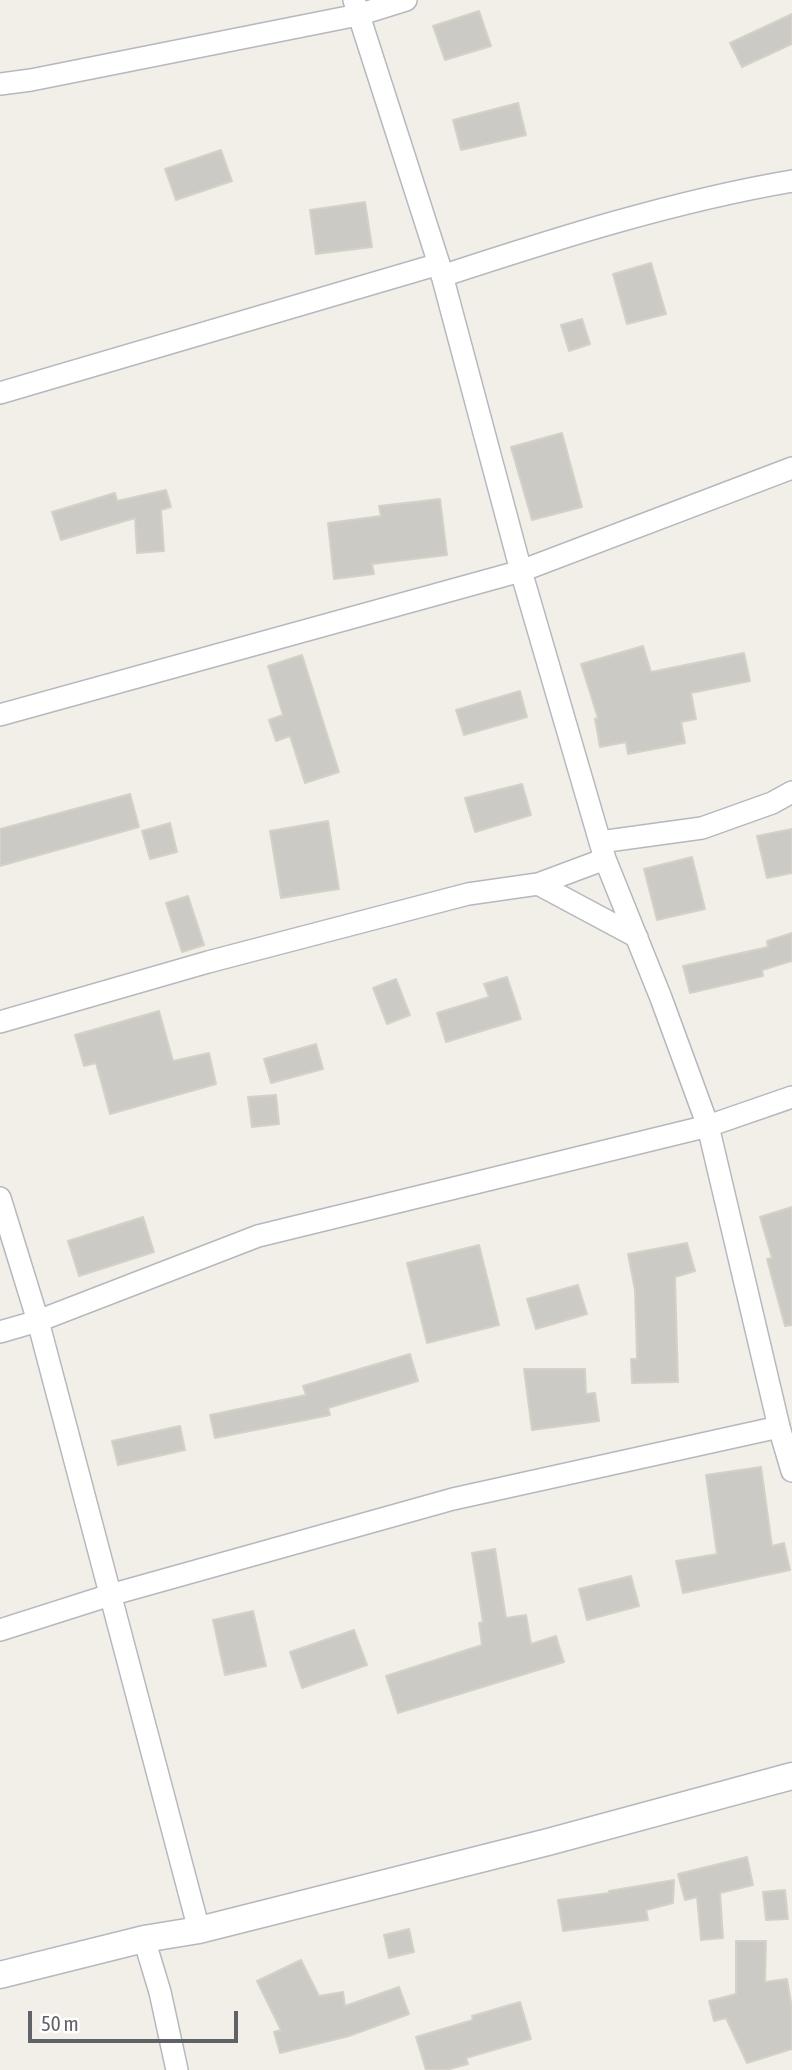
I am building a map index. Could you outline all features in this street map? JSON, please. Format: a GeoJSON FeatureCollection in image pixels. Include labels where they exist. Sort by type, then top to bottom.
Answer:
{"type":"FeatureCollection","features":[{"type":"Feature","properties":{"kind":"street"},"geometry":{"type":"LineString","coordinates":[[0,84],[32,80],[356,7],[406,0]]}},
{"type":"Feature","properties":{"kind":"street"},"geometry":{"type":"LineString","coordinates":[[356,7],[440,270],[521,570],[602,851],[708,1126],[783,1404],[779,1427],[792,1471]]}},
{"type":"Feature","properties":{"kind":"street"},"geometry":{"type":"LineString","coordinates":[[0,393],[552,240],[749,188],[792,181]]}},
{"type":"Feature","properties":{"kind":"street"},"geometry":{"type":"LineString","coordinates":[[0,715],[521,570],[792,468]]}},
{"type":"Feature","properties":{"kind":"street"},"geometry":{"type":"LineString","coordinates":[[0,1022],[208,962],[468,894],[538,884],[602,851],[702,828],[772,803],[792,792]]}},
{"type":"Feature","properties":{"kind":"street"},"geometry":{"type":"LineString","coordinates":[[538,884],[636,937]]}},
{"type":"Feature","properties":{"kind":"street"},"geometry":{"type":"LineString","coordinates":[[0,1332],[38,1321],[258,1236],[708,1126],[792,1097]]}},
{"type":"Feature","properties":{"kind":"street"},"geometry":{"type":"LineString","coordinates":[[0,1198],[38,1321],[199,1930]]}},
{"type":"Feature","properties":{"kind":"street"},"geometry":{"type":"LineString","coordinates":[[0,1630],[110,1595],[453,1499],[779,1427]]}},
{"type":"Feature","properties":{"kind":"street"},"geometry":{"type":"LineString","coordinates":[[0,1975],[144,1939],[199,1930],[548,1842],[792,1776]]}},
{"type":"Feature","properties":{"kind":"street"},"geometry":{"type":"LineString","coordinates":[[144,1939],[160,1992],[177,2070]]}},
{"type":"Feature","properties":{"kind":"building"},"geometry":{"type":"Polygon","coordinates":[[[479,11],[491,46],[445,60],[433,26],[479,11]]]}},
{"type":"Feature","properties":{"kind":"building"},"geometry":{"type":"Polygon","coordinates":[[[792,14],[792,44],[742,67],[730,43],[792,14]]]}},
{"type":"Feature","properties":{"kind":"building"},"geometry":{"type":"Polygon","coordinates":[[[518,103],[526,135],[461,150],[453,120],[518,103]]]}},
{"type":"Feature","properties":{"kind":"building"},"geometry":{"type":"Polygon","coordinates":[[[221,150],[232,181],[176,200],[165,169],[221,150]]]}},
{"type":"Feature","properties":{"kind":"building"},"geometry":{"type":"Polygon","coordinates":[[[365,202],[372,247],[316,254],[310,210],[365,202]]]}},
{"type":"Feature","properties":{"kind":"building"},"geometry":{"type":"Polygon","coordinates":[[[651,263],[666,314],[627,324],[613,274],[651,263]]]}},
{"type":"Feature","properties":{"kind":"building"},"geometry":{"type":"Polygon","coordinates":[[[582,319],[590,344],[569,351],[561,325],[582,319]]]}},
{"type":"Feature","properties":{"kind":"building"},"geometry":{"type":"Polygon","coordinates":[[[562,433],[582,507],[532,520],[511,447],[562,433]]]}},
{"type":"Feature","properties":{"kind":"building"},"geometry":{"type":"Polygon","coordinates":[[[166,490],[171,507],[161,510],[164,551],[137,553],[135,518],[61,540],[52,512],[115,493],[117,501],[166,490]]]}},
{"type":"Feature","properties":{"kind":"building"},"geometry":{"type":"Polygon","coordinates":[[[440,499],[447,555],[372,564],[374,574],[334,579],[328,523],[381,516],[379,506],[440,499]]]}},
{"type":"Feature","properties":{"kind":"building"},"geometry":{"type":"Polygon","coordinates":[[[643,646],[651,672],[744,653],[750,681],[691,693],[696,719],[681,722],[685,743],[628,754],[626,742],[600,747],[595,719],[598,718],[581,664],[643,646]]]}},
{"type":"Feature","properties":{"kind":"building"},"geometry":{"type":"Polygon","coordinates":[[[302,655],[339,772],[305,783],[290,736],[276,741],[269,720],[283,715],[268,666],[302,655]]]}},
{"type":"Feature","properties":{"kind":"building"},"geometry":{"type":"Polygon","coordinates":[[[520,691],[527,717],[464,735],[456,710],[520,691]]]}},
{"type":"Feature","properties":{"kind":"building"},"geometry":{"type":"Polygon","coordinates":[[[522,784],[531,815],[475,832],[465,798],[522,784]]]}},
{"type":"Feature","properties":{"kind":"building"},"geometry":{"type":"Polygon","coordinates":[[[130,794],[139,827],[0,866],[0,829],[130,794]]]}},
{"type":"Feature","properties":{"kind":"building"},"geometry":{"type":"Polygon","coordinates":[[[328,821],[339,889],[281,898],[270,831],[328,821]]]}},
{"type":"Feature","properties":{"kind":"building"},"geometry":{"type":"Polygon","coordinates":[[[170,823],[177,852],[150,859],[142,831],[170,823]]]}},
{"type":"Feature","properties":{"kind":"building"},"geometry":{"type":"Polygon","coordinates":[[[792,829],[792,873],[767,878],[757,836],[792,829]]]}},
{"type":"Feature","properties":{"kind":"building"},"geometry":{"type":"Polygon","coordinates":[[[692,857],[705,909],[657,920],[644,869],[692,857]]]}},
{"type":"Feature","properties":{"kind":"building"},"geometry":{"type":"Polygon","coordinates":[[[188,896],[204,945],[182,952],[166,903],[188,896]]]}},
{"type":"Feature","properties":{"kind":"building"},"geometry":{"type":"Polygon","coordinates":[[[792,933],[792,961],[762,970],[763,976],[690,993],[683,966],[768,947],[767,941],[792,933]]]}},
{"type":"Feature","properties":{"kind":"building"},"geometry":{"type":"Polygon","coordinates":[[[507,977],[521,1019],[446,1042],[437,1013],[489,997],[484,984],[507,977]]]}},
{"type":"Feature","properties":{"kind":"building"},"geometry":{"type":"Polygon","coordinates":[[[396,979],[410,1015],[387,1024],[373,988],[396,979]]]}},
{"type":"Feature","properties":{"kind":"building"},"geometry":{"type":"Polygon","coordinates":[[[159,1011],[173,1061],[209,1053],[216,1084],[110,1114],[96,1063],[84,1066],[75,1035],[159,1011]]]}},
{"type":"Feature","properties":{"kind":"building"},"geometry":{"type":"Polygon","coordinates":[[[316,1044],[323,1069],[271,1083],[264,1059],[316,1044]]]}},
{"type":"Feature","properties":{"kind":"building"},"geometry":{"type":"Polygon","coordinates":[[[276,1095],[279,1124],[252,1127],[248,1097],[276,1095]]]}},
{"type":"Feature","properties":{"kind":"building"},"geometry":{"type":"Polygon","coordinates":[[[792,1207],[792,1325],[785,1326],[767,1259],[772,1258],[760,1217],[792,1207]]]}},
{"type":"Feature","properties":{"kind":"building"},"geometry":{"type":"Polygon","coordinates":[[[143,1217],[154,1252],[79,1276],[68,1241],[143,1217]]]}},
{"type":"Feature","properties":{"kind":"building"},"geometry":{"type":"Polygon","coordinates":[[[687,1243],[695,1271],[675,1277],[678,1382],[632,1383],[631,1359],[637,1359],[635,1290],[628,1254],[687,1243]]]}},
{"type":"Feature","properties":{"kind":"building"},"geometry":{"type":"Polygon","coordinates":[[[479,1245],[499,1325],[427,1343],[407,1263],[479,1245]]]}},
{"type":"Feature","properties":{"kind":"building"},"geometry":{"type":"Polygon","coordinates":[[[578,1285],[587,1314],[536,1329],[527,1299],[578,1285]]]}},
{"type":"Feature","properties":{"kind":"building"},"geometry":{"type":"Polygon","coordinates":[[[410,1354],[418,1381],[328,1408],[330,1415],[215,1438],[210,1415],[306,1395],[303,1386],[410,1354]]]}},
{"type":"Feature","properties":{"kind":"building"},"geometry":{"type":"Polygon","coordinates":[[[524,1369],[585,1369],[586,1394],[595,1393],[599,1421],[532,1430],[524,1369]]]}},
{"type":"Feature","properties":{"kind":"building"},"geometry":{"type":"Polygon","coordinates":[[[180,1426],[185,1450],[118,1465],[112,1441],[180,1426]]]}},
{"type":"Feature","properties":{"kind":"building"},"geometry":{"type":"Polygon","coordinates":[[[761,1467],[772,1546],[784,1543],[790,1570],[683,1593],[676,1561],[717,1554],[706,1475],[761,1467]]]}},
{"type":"Feature","properties":{"kind":"building"},"geometry":{"type":"Polygon","coordinates":[[[495,1549],[506,1618],[526,1615],[531,1644],[556,1636],[564,1662],[398,1713],[386,1676],[482,1645],[479,1623],[483,1622],[472,1553],[495,1549]]]}},
{"type":"Feature","properties":{"kind":"building"},"geometry":{"type":"Polygon","coordinates":[[[631,1576],[639,1606],[587,1620],[579,1589],[631,1576]]]}},
{"type":"Feature","properties":{"kind":"building"},"geometry":{"type":"Polygon","coordinates":[[[253,1611],[266,1666],[225,1675],[213,1620],[253,1611]]]}},
{"type":"Feature","properties":{"kind":"building"},"geometry":{"type":"Polygon","coordinates":[[[354,1630],[367,1665],[302,1688],[290,1652],[354,1630]]]}},
{"type":"Feature","properties":{"kind":"building"},"geometry":{"type":"Polygon","coordinates":[[[747,1857],[753,1885],[720,1893],[723,1938],[701,1940],[697,1897],[685,1900],[678,1874],[747,1857]]]}},
{"type":"Feature","properties":{"kind":"building"},"geometry":{"type":"Polygon","coordinates":[[[674,1880],[673,1903],[646,1910],[648,1920],[563,1931],[558,1900],[674,1880]]]}},
{"type":"Feature","properties":{"kind":"building"},"geometry":{"type":"Polygon","coordinates":[[[785,1890],[788,1919],[766,1920],[763,1892],[785,1890]]]}},
{"type":"Feature","properties":{"kind":"building"},"geometry":{"type":"Polygon","coordinates":[[[409,1929],[414,1952],[389,1958],[384,1935],[409,1929]]]}},
{"type":"Feature","properties":{"kind":"building"},"geometry":{"type":"Polygon","coordinates":[[[736,1941],[766,1941],[765,1982],[787,1979],[792,2009],[792,2049],[747,2063],[726,2018],[714,2021],[709,2001],[736,1994],[736,1941]]]}},
{"type":"Feature","properties":{"kind":"building"},"geometry":{"type":"Polygon","coordinates":[[[301,1960],[319,1996],[343,1992],[345,2006],[399,1987],[409,2014],[349,2036],[280,2053],[274,2032],[281,2030],[257,1981],[301,1960]]]}},
{"type":"Feature","properties":{"kind":"building"},"geometry":{"type":"Polygon","coordinates":[[[520,2002],[531,2039],[466,2058],[468,2064],[446,2070],[426,2070],[416,2037],[520,2002]]]}}]}
